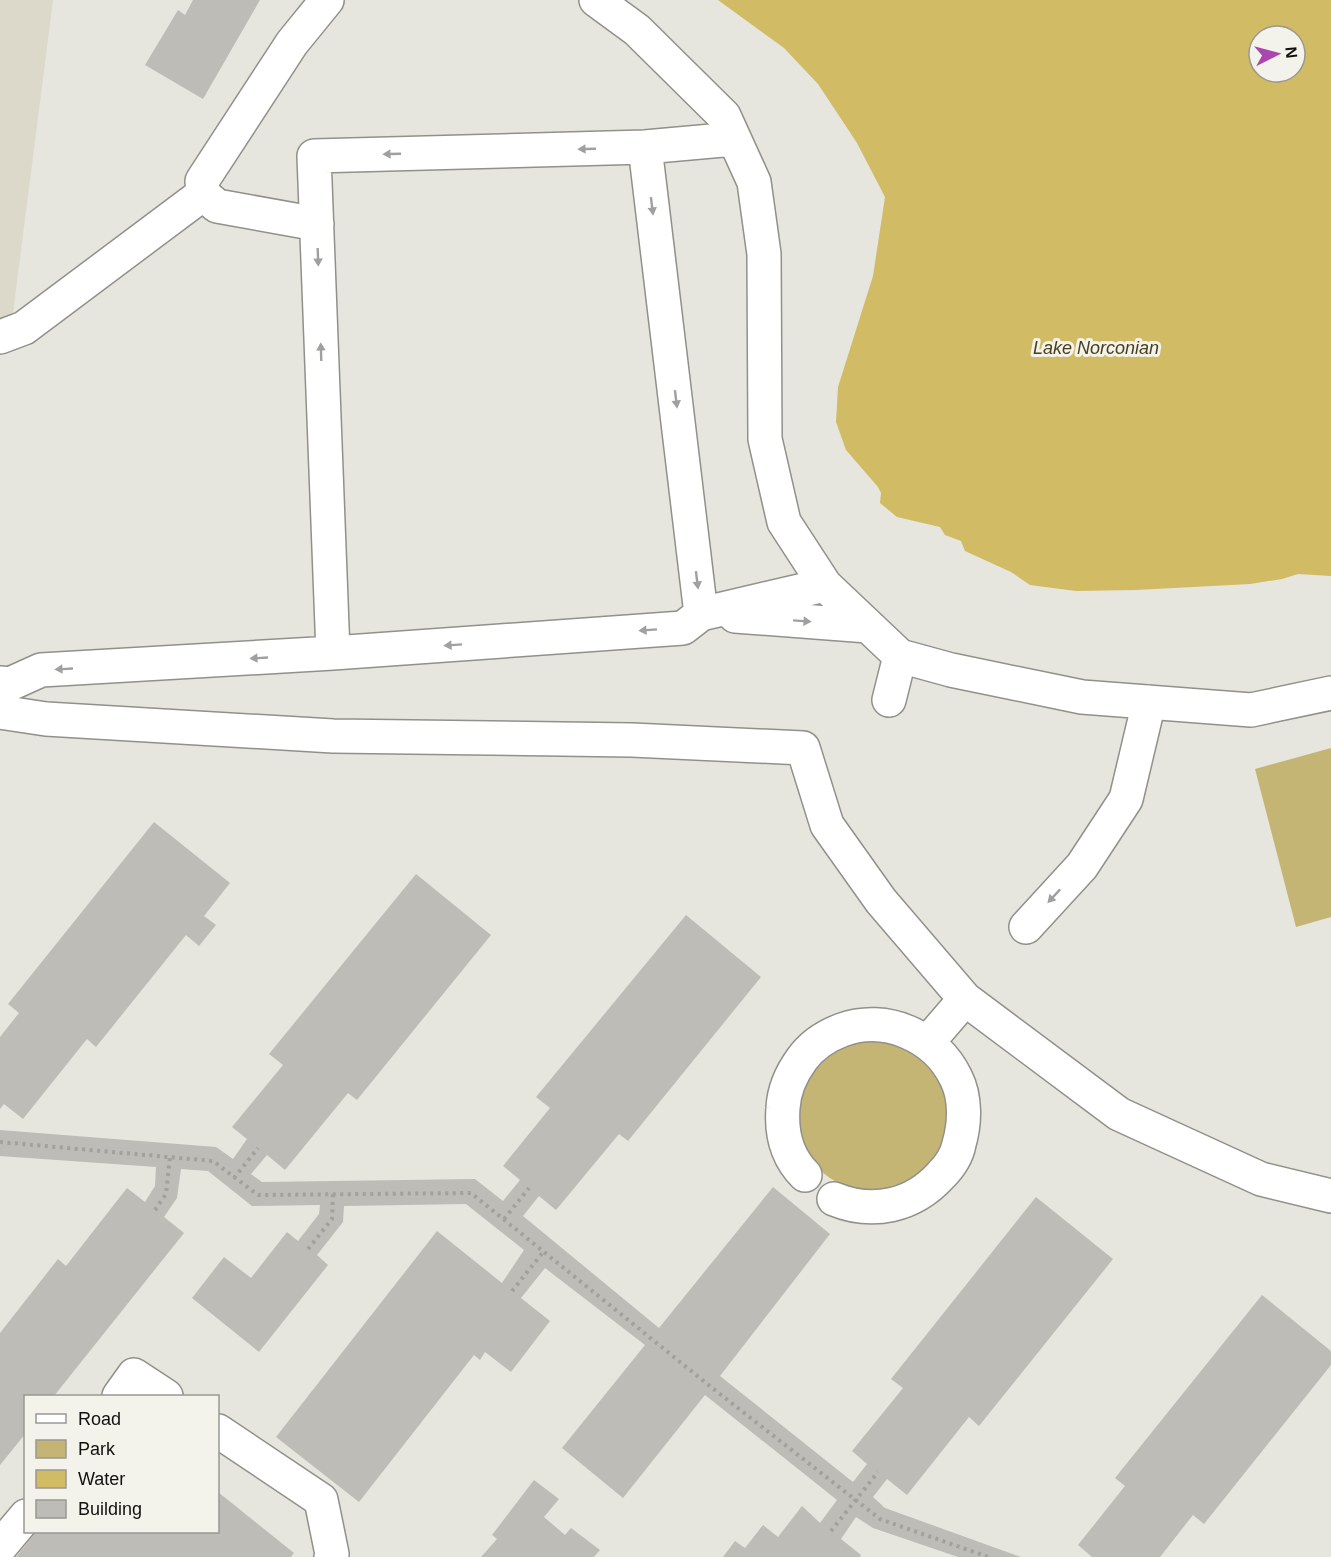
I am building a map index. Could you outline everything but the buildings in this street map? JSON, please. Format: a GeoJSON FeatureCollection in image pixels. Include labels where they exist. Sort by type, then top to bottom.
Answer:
{"type":"FeatureCollection","features":[{"type":"Feature","properties":{"kind":"street"},"geometry":{"type":"LineString","coordinates":[[316,224],[217,206],[203,194],[202,181],[292,43],[327,0]]}},
{"type":"Feature","properties":{"kind":"street"},"geometry":{"type":"LineString","coordinates":[[596,0],[637,30],[724,116],[754,182],[764,254],[765,439],[784,522],[825,585],[868,626],[900,656],[951,670],[1082,697],[1251,710],[1331,693]]}},
{"type":"Feature","properties":{"kind":"street"},"geometry":{"type":"LineString","coordinates":[[333,653],[314,156],[645,147],[734,140]]}},
{"type":"Feature","properties":{"kind":"street"},"geometry":{"type":"LineString","coordinates":[[645,147],[701,614]]}},
{"type":"Feature","properties":{"kind":"street"},"geometry":{"type":"LineString","coordinates":[[0,337],[24,327],[203,194]]}},
{"type":"Feature","properties":{"kind":"street"},"geometry":{"type":"LineString","coordinates":[[0,682],[10,684],[41,670],[333,653],[683,628],[701,614],[825,585]]}},
{"type":"Feature","properties":{"kind":"street"},"geometry":{"type":"LineString","coordinates":[[701,614],[868,626]]}},
{"type":"Feature","properties":{"kind":"street"},"geometry":{"type":"LineString","coordinates":[[889,700],[900,656]]}},
{"type":"Feature","properties":{"kind":"street"},"geometry":{"type":"LineString","coordinates":[[1026,927],[1082,866],[1126,798],[1149,702]]}},
{"type":"Feature","properties":{"kind":"street"},"geometry":{"type":"LineString","coordinates":[[0,712],[46,719],[333,736],[620,740],[803,748],[827,825],[881,901],[965,999],[1119,1114],[1261,1179],[1331,1196]]}},
{"type":"Feature","properties":{"kind":"street"},"geometry":{"type":"LineString","coordinates":[[928,1042],[965,999]]}},
{"type":"Feature","properties":{"kind":"street"},"geometry":{"type":"LineString","coordinates":[[805,1175],[795,1164],[788,1148],[782,1123],[783,1096],[792,1072],[808,1051],[828,1035],[853,1026],[879,1024],[905,1030],[928,1042],[945,1059],[957,1079],[963,1102],[964,1125],[958,1148],[947,1169],[931,1186],[911,1199],[889,1206],[865,1207],[834,1199]]}},
{"type":"Feature","properties":{"kind":"street"},"geometry":{"type":"LineString","coordinates":[[120,1395],[134,1375],[164,1395]]}},
{"type":"Feature","properties":{"kind":"street"},"geometry":{"type":"LineString","coordinates":[[219,1432],[321,1500],[333,1554],[331,1557]]}},
{"type":"Feature","properties":{"kind":"street"},"geometry":{"type":"LineString","coordinates":[[0,1547],[24,1518]]}},
{"type":"Feature","properties":{"kind":"path"},"geometry":{"type":"LineString","coordinates":[[0,1142],[213,1161],[258,1195],[471,1193],[711,1387],[880,1519],[988,1557]]}},
{"type":"Feature","properties":{"kind":"path"},"geometry":{"type":"LineString","coordinates":[[234,1178],[258,1148]]}},
{"type":"Feature","properties":{"kind":"path"},"geometry":{"type":"LineString","coordinates":[[155,1210],[166,1194],[170,1156]]}},
{"type":"Feature","properties":{"kind":"path"},"geometry":{"type":"LineString","coordinates":[[504,1219],[529,1188]]}},
{"type":"Feature","properties":{"kind":"path"},"geometry":{"type":"LineString","coordinates":[[308,1249],[332,1219],[333,1194]]}},
{"type":"Feature","properties":{"kind":"path"},"geometry":{"type":"LineString","coordinates":[[512,1291],[544,1251]]}},
{"type":"Feature","properties":{"kind":"path"},"geometry":{"type":"LineString","coordinates":[[831,1531],[878,1473]]}},
{"type":"Feature","properties":{"kind":"shaded area"},"geometry":{"type":"Polygon","coordinates":[[[0,0],[53,0],[12,321],[0,327],[0,0]]]}},
{"type":"Feature","properties":{"kind":"green space"},"geometry":{"type":"Polygon","coordinates":[[[1331,748],[1331,917],[1296,927],[1255,769],[1331,748]]]}},
{"type":"Feature","properties":{"kind":"green space"},"geometry":{"type":"Polygon","coordinates":[[[872,1041],[901,1046],[914,1053],[925,1063],[935,1074],[942,1087],[947,1116],[942,1145],[935,1158],[925,1169],[914,1179],[901,1186],[872,1191],[843,1186],[830,1179],[819,1169],[809,1158],[802,1145],[797,1116],[802,1087],[809,1074],[819,1063],[830,1053],[843,1046],[872,1041]]]}},
{"type":"Feature","properties":{"kind":"water","name":"Lake Norconian"},"geometry":{"type":"Polygon","coordinates":[[[718,0],[1331,0],[1331,576],[1298,574],[1250,584],[1136,590],[1076,591],[1030,585],[1011,572],[965,551],[961,541],[945,535],[940,527],[897,517],[880,503],[881,493],[878,487],[846,450],[836,422],[838,387],[873,276],[885,197],[857,143],[818,84],[784,48],[718,0]]]}}]}
